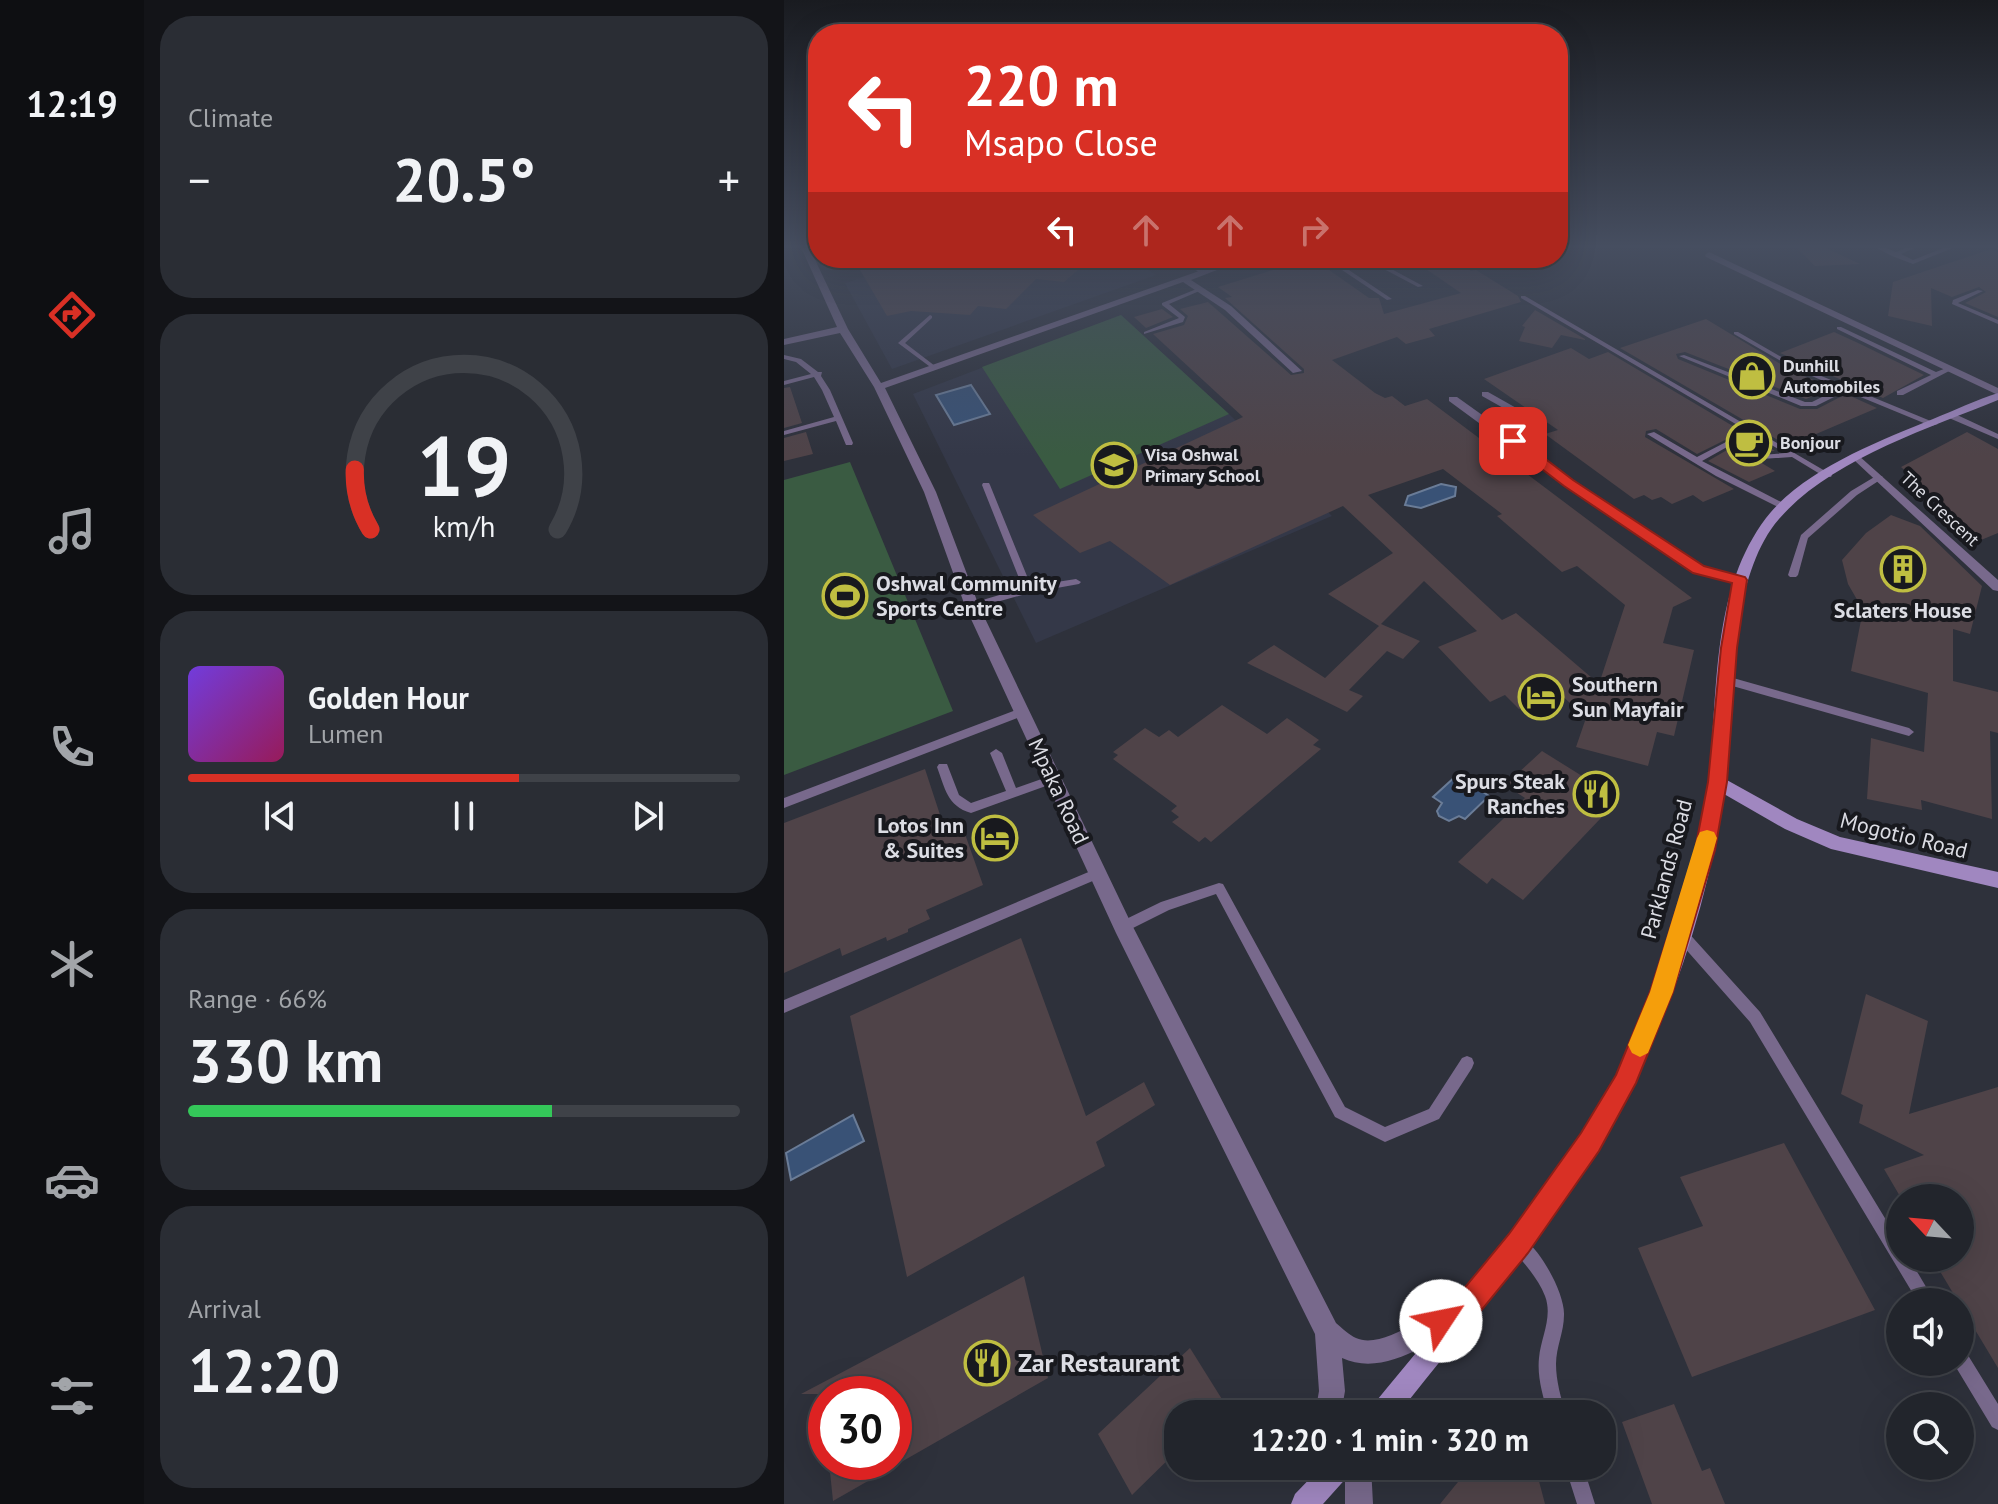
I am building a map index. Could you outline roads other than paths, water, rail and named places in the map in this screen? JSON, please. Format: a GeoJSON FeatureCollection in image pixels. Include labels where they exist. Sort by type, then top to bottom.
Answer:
{"type":"FeatureCollection","features":[{"type":"Feature","properties":{"kind":"main road","name":"Parklands Road"},"geometry":{"type":"LineString","coordinates":[[1393,1400],[1518,1243],[1590,1142],[1624,1083],[1662,992],[1705,850],[1717,782],[1726,680],[1740,580],[1761,538],[1784,507],[1828,475],[1858,458],[1998,394]]}},
{"type":"Feature","properties":{"kind":"main road","name":"Mogotio Road"},"geometry":{"type":"LineString","coordinates":[[1717,782],[1791,824],[1837,844],[1998,880]]}},
{"type":"Feature","properties":{"kind":"street","name":"Mpaka Road"},"geometry":{"type":"LineString","coordinates":[[837,315],[879,387],[926,484],[972,606],[1123,927],[1327,1332],[1330,1400]]}},
{"type":"Feature","properties":{"kind":"street"},"geometry":{"type":"LineString","coordinates":[[879,387],[1081,315]]}},
{"type":"Feature","properties":{"kind":"street"},"geometry":{"type":"LineString","coordinates":[[1236,315],[1297,371]]}},
{"type":"Feature","properties":{"kind":"street"},"geometry":{"type":"LineString","coordinates":[[1836,315],[1998,394]]}},
{"type":"Feature","properties":{"kind":"street"},"geometry":{"type":"LineString","coordinates":[[784,342],[843,329]]}},
{"type":"Feature","properties":{"kind":"street"},"geometry":{"type":"LineString","coordinates":[[1453,399],[1569,483],[1698,569],[1740,580]]}},
{"type":"Feature","properties":{"kind":"street","name":"The Crescent"},"geometry":{"type":"LineString","coordinates":[[1858,458],[1998,587]]}},
{"type":"Feature","properties":{"kind":"street"},"geometry":{"type":"LineString","coordinates":[[1327,1332],[1358,1352],[1389,1348],[1466,1307]]}},
{"type":"Feature","properties":{"kind":"street"},"geometry":{"type":"LineString","coordinates":[[1358,1480],[1359,1504]]}},
{"type":"Feature","properties":{"kind":"lane"},"geometry":{"type":"LineString","coordinates":[[1146,333],[1181,321],[1183,318],[1179,315]]}},
{"type":"Feature","properties":{"kind":"lane"},"geometry":{"type":"LineString","coordinates":[[1554,315],[1828,475]]}},
{"type":"Feature","properties":{"kind":"lane"},"geometry":{"type":"LineString","coordinates":[[930,317],[901,343],[933,367]]}},
{"type":"Feature","properties":{"kind":"lane"},"geometry":{"type":"LineString","coordinates":[[1839,328],[1936,375]]}},
{"type":"Feature","properties":{"kind":"lane"},"geometry":{"type":"LineString","coordinates":[[1736,333],[1795,367],[1934,424]]}},
{"type":"Feature","properties":{"kind":"lane"},"geometry":{"type":"LineString","coordinates":[[1682,356],[1804,404],[1813,404],[1844,389]]}},
{"type":"Feature","properties":{"kind":"lane"},"geometry":{"type":"LineString","coordinates":[[784,357],[802,361],[819,374],[849,443]]}},
{"type":"Feature","properties":{"kind":"lane"},"geometry":{"type":"LineString","coordinates":[[1900,393],[1949,369]]}},
{"type":"Feature","properties":{"kind":"lane"},"geometry":{"type":"LineString","coordinates":[[784,383],[819,374]]}},
{"type":"Feature","properties":{"kind":"lane"},"geometry":{"type":"LineString","coordinates":[[1485,394],[1536,423],[1537,429],[1513,441]]}},
{"type":"Feature","properties":{"kind":"lane"},"geometry":{"type":"LineString","coordinates":[[1952,416],[1998,437]]}},
{"type":"Feature","properties":{"kind":"lane"},"geometry":{"type":"LineString","coordinates":[[784,433],[836,419]]}},
{"type":"Feature","properties":{"kind":"lane"},"geometry":{"type":"LineString","coordinates":[[1651,434],[1784,507]]}},
{"type":"Feature","properties":{"kind":"lane"},"geometry":{"type":"LineString","coordinates":[[1696,461],[1726,444],[1761,457],[1793,455]]}},
{"type":"Feature","properties":{"kind":"lane"},"geometry":{"type":"LineString","coordinates":[[1793,575],[1804,537],[1854,493],[1879,478]]}},
{"type":"Feature","properties":{"kind":"lane"},"geometry":{"type":"LineString","coordinates":[[986,485],[1028,590]]}},
{"type":"Feature","properties":{"kind":"lane"},"geometry":{"type":"LineString","coordinates":[[972,606],[1028,590],[1076,582]]}},
{"type":"Feature","properties":{"kind":"lane"},"geometry":{"type":"LineString","coordinates":[[1726,680],[1909,732]]}},
{"type":"Feature","properties":{"kind":"lane"},"geometry":{"type":"LineString","coordinates":[[784,803],[1021,712]]}},
{"type":"Feature","properties":{"kind":"lane"},"geometry":{"type":"LineString","coordinates":[[996,753],[1012,793]]}},
{"type":"Feature","properties":{"kind":"lane"},"geometry":{"type":"LineString","coordinates":[[943,767],[957,803],[971,808],[1053,779]]}},
{"type":"Feature","properties":{"kind":"lane"},"geometry":{"type":"LineString","coordinates":[[784,1007],[1098,873]]}},
{"type":"Feature","properties":{"kind":"lane"},"geometry":{"type":"LineString","coordinates":[[1123,927],[1165,906],[1219,888],[1340,1112],[1385,1135],[1434,1114],[1467,1063]]}},
{"type":"Feature","properties":{"kind":"lane"},"geometry":{"type":"LineString","coordinates":[[1680,932],[1755,1017],[1886,1235]]}},
{"type":"Feature","properties":{"kind":"lane"},"geometry":{"type":"LineString","coordinates":[[1518,1243],[1546,1280],[1554,1298],[1556,1314],[1546,1363],[1553,1400]]}},
{"type":"Feature","properties":{"kind":"lane"},"geometry":{"type":"LineString","coordinates":[[1971,1376],[1998,1421]]}},
{"type":"Feature","properties":{"kind":"lane"},"geometry":{"type":"LineString","coordinates":[[1578,1480],[1586,1504]]}},
{"type":"Feature","properties":{"kind":"water"},"geometry":{"type":"Polygon","coordinates":[[[971,385],[990,414],[954,425],[936,395],[971,385]]]}},
{"type":"Feature","properties":{"kind":"water"},"geometry":{"type":"Polygon","coordinates":[[[1441,484],[1456,487],[1455,496],[1421,508],[1405,505],[1408,496],[1441,484]]]}},
{"type":"Feature","properties":{"kind":"water"},"geometry":{"type":"Polygon","coordinates":[[[1457,775],[1465,780],[1481,777],[1487,784],[1483,792],[1489,796],[1465,819],[1459,816],[1449,821],[1439,816],[1437,811],[1442,803],[1433,797],[1457,775]]]}},
{"type":"Feature","properties":{"kind":"water"},"geometry":{"type":"Polygon","coordinates":[[[853,1115],[864,1141],[791,1180],[786,1153],[853,1115]]]}},
{"type":"Feature","properties":{"kind":"place","name":"Dunhill Automobiles"},"geometry":{"type":"Point","coordinates":[1752,376]}},
{"type":"Feature","properties":{"kind":"place","name":"Bonjour"},"geometry":{"type":"Point","coordinates":[1749,443]}},
{"type":"Feature","properties":{"kind":"place","name":"Visa Oshwal Primary School"},"geometry":{"type":"Point","coordinates":[1114,465]}},
{"type":"Feature","properties":{"kind":"place","name":"Sclaters House"},"geometry":{"type":"Point","coordinates":[1903,569]}},
{"type":"Feature","properties":{"kind":"place","name":"Oshwal Community Sports Centre"},"geometry":{"type":"Point","coordinates":[845,596]}},
{"type":"Feature","properties":{"kind":"place","name":"Southern Sun Mayfair"},"geometry":{"type":"Point","coordinates":[1541,697]}},
{"type":"Feature","properties":{"kind":"place","name":"Spurs Steak Ranches"},"geometry":{"type":"Point","coordinates":[1596,794]}},
{"type":"Feature","properties":{"kind":"place","name":"Lotos Inn & Suites"},"geometry":{"type":"Point","coordinates":[995,838]}},
{"type":"Feature","properties":{"kind":"place","name":"Zar Restaurant"},"geometry":{"type":"Point","coordinates":[987,1363]}}]}
